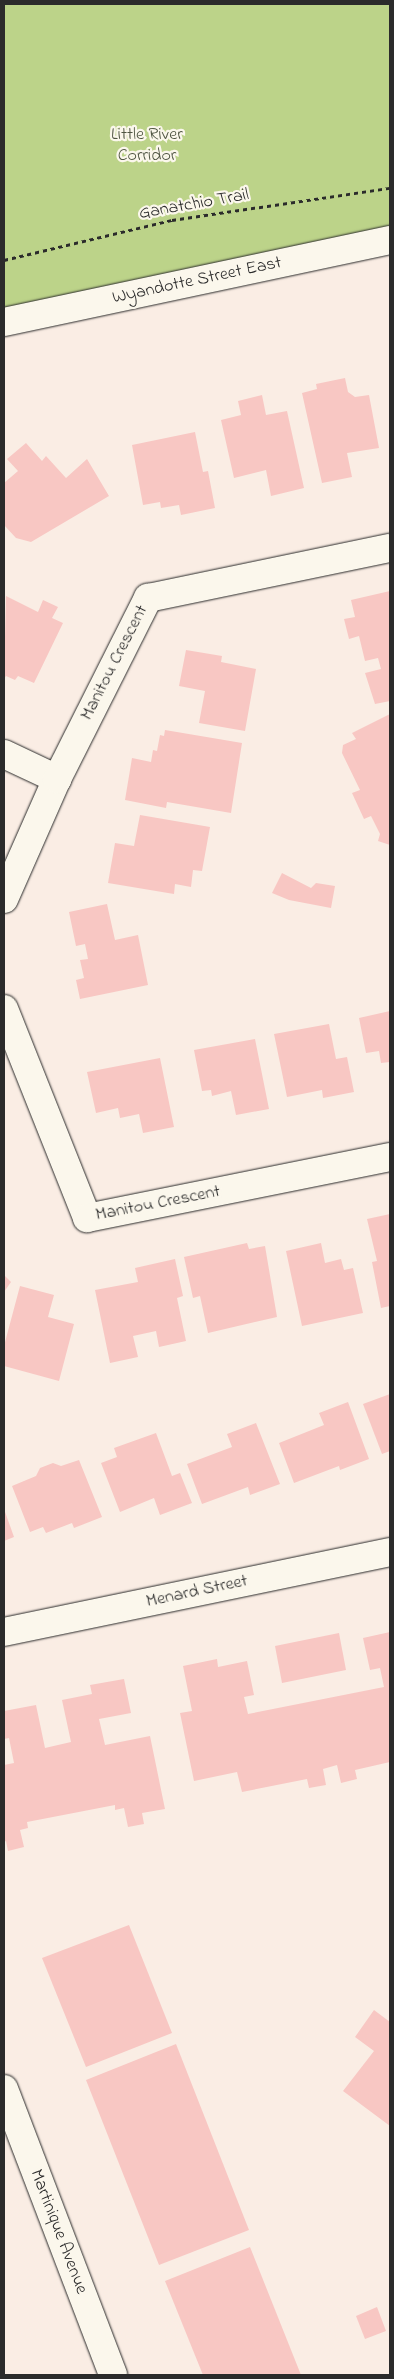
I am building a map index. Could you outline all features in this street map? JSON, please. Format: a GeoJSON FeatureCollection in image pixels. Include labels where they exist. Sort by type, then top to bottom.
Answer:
{"type":"FeatureCollection","features":[{"type":"Feature","properties":{"kind":"street","name":"Wyandotte Street East"},"geometry":{"type":"LineString","coordinates":[[4,322],[390,240]]}},
{"type":"Feature","properties":{"kind":"street","name":"Manitou Crescent"},"geometry":{"type":"LineString","coordinates":[[4,899],[57,779],[148,598],[390,548]]}},
{"type":"Feature","properties":{"kind":"street"},"geometry":{"type":"LineString","coordinates":[[4,754],[57,779]]}},
{"type":"Feature","properties":{"kind":"street","name":"Manitou Crescent"},"geometry":{"type":"LineString","coordinates":[[4,1009],[87,1218],[390,1157]]}},
{"type":"Feature","properties":{"kind":"street","name":"Menard Street"},"geometry":{"type":"LineString","coordinates":[[4,1632],[390,1552]]}},
{"type":"Feature","properties":{"kind":"street","name":"Martinique Avenue"},"geometry":{"type":"LineString","coordinates":[[4,2089],[113,2375]]}},
{"type":"Feature","properties":{"kind":"path","name":"Ganatchio Trail"},"geometry":{"type":"LineString","coordinates":[[4,260],[172,220],[390,188]]}},
{"type":"Feature","properties":{"kind":"green space","name":"Little River Corridor"},"geometry":{"type":"Polygon","coordinates":[[[4,4],[390,4],[390,240],[4,322],[4,4]]]}},
{"type":"Feature","properties":{"kind":"building"},"geometry":{"type":"Polygon","coordinates":[[[345,378],[348,392],[355,397],[369,395],[379,448],[347,453],[352,477],[322,483],[302,393],[317,389],[316,384],[345,378]]]}},
{"type":"Feature","properties":{"kind":"building"},"geometry":{"type":"Polygon","coordinates":[[[262,395],[266,415],[287,411],[304,488],[271,496],[266,470],[234,478],[221,420],[241,415],[238,401],[262,395]]]}},
{"type":"Feature","properties":{"kind":"building"},"geometry":{"type":"Polygon","coordinates":[[[195,432],[203,472],[208,471],[215,508],[181,515],[179,505],[161,508],[160,502],[143,505],[132,445],[195,432]]]}},
{"type":"Feature","properties":{"kind":"building"},"geometry":{"type":"Polygon","coordinates":[[[26,443],[42,461],[46,456],[66,478],[87,459],[109,496],[31,542],[16,538],[4,525],[4,483],[18,471],[7,459],[26,443]]]}},
{"type":"Feature","properties":{"kind":"building"},"geometry":{"type":"Polygon","coordinates":[[[390,591],[390,701],[375,704],[365,673],[381,669],[378,658],[365,661],[359,636],[349,639],[344,619],[355,617],[351,600],[390,591]]]}},
{"type":"Feature","properties":{"kind":"building"},"geometry":{"type":"Polygon","coordinates":[[[6,596],[38,612],[43,600],[58,607],[52,618],[63,623],[34,683],[18,676],[15,680],[6,676],[4,679],[6,596]]]}},
{"type":"Feature","properties":{"kind":"building"},"geometry":{"type":"Polygon","coordinates":[[[186,650],[222,656],[221,662],[256,669],[245,731],[199,723],[205,691],[179,686],[186,650]]]}},
{"type":"Feature","properties":{"kind":"building"},"geometry":{"type":"Polygon","coordinates":[[[390,714],[390,845],[378,841],[380,834],[371,816],[364,819],[352,793],[360,790],[342,753],[343,745],[356,739],[352,733],[390,714]]]}},
{"type":"Feature","properties":{"kind":"building"},"geometry":{"type":"Polygon","coordinates":[[[165,730],[242,743],[231,813],[167,802],[166,808],[125,800],[132,758],[151,762],[153,750],[157,751],[160,735],[164,736],[165,730]]]}},
{"type":"Feature","properties":{"kind":"building"},"geometry":{"type":"Polygon","coordinates":[[[140,815],[210,827],[202,871],[193,870],[191,887],[175,884],[174,894],[108,883],[115,843],[134,846],[140,815]]]}},
{"type":"Feature","properties":{"kind":"building"},"geometry":{"type":"Polygon","coordinates":[[[282,873],[311,888],[316,883],[335,886],[331,908],[289,900],[272,893],[282,873]]]}},
{"type":"Feature","properties":{"kind":"building"},"geometry":{"type":"Polygon","coordinates":[[[107,904],[115,940],[138,935],[148,985],[80,999],[76,980],[84,978],[80,960],[88,959],[85,944],[76,946],[69,912],[107,904]]]}},
{"type":"Feature","properties":{"kind":"building"},"geometry":{"type":"Polygon","coordinates":[[[390,1011],[390,1062],[381,1063],[379,1051],[366,1053],[359,1018],[390,1011]]]}},
{"type":"Feature","properties":{"kind":"building"},"geometry":{"type":"Polygon","coordinates":[[[329,1024],[336,1059],[347,1057],[354,1092],[323,1098],[322,1090],[287,1097],[274,1034],[329,1024]]]}},
{"type":"Feature","properties":{"kind":"building"},"geometry":{"type":"Polygon","coordinates":[[[255,1039],[269,1109],[236,1115],[231,1091],[212,1096],[211,1090],[202,1091],[194,1050],[255,1039]]]}},
{"type":"Feature","properties":{"kind":"building"},"geometry":{"type":"Polygon","coordinates":[[[160,1058],[174,1127],[143,1133],[139,1114],[120,1118],[118,1108],[96,1113],[87,1072],[160,1058]]]}},
{"type":"Feature","properties":{"kind":"building"},"geometry":{"type":"Polygon","coordinates":[[[390,1214],[390,1306],[381,1308],[372,1262],[377,1261],[367,1219],[390,1214]]]}},
{"type":"Feature","properties":{"kind":"building"},"geometry":{"type":"Polygon","coordinates":[[[247,1243],[249,1249],[265,1246],[277,1317],[208,1333],[200,1296],[193,1298],[184,1257],[247,1243]]]}},
{"type":"Feature","properties":{"kind":"building"},"geometry":{"type":"Polygon","coordinates":[[[321,1243],[325,1263],[341,1259],[344,1270],[353,1268],[363,1313],[302,1326],[286,1251],[321,1243]]]}},
{"type":"Feature","properties":{"kind":"building"},"geometry":{"type":"Polygon","coordinates":[[[175,1259],[183,1296],[177,1298],[186,1341],[159,1347],[156,1331],[133,1336],[138,1357],[110,1363],[95,1290],[138,1282],[135,1268],[175,1259]]]}},
{"type":"Feature","properties":{"kind":"building"},"geometry":{"type":"Polygon","coordinates":[[[4,1275],[11,1282],[4,1292],[4,1275]]]}},
{"type":"Feature","properties":{"kind":"building"},"geometry":{"type":"Polygon","coordinates":[[[20,1286],[54,1295],[48,1317],[74,1324],[59,1381],[4,1366],[4,1346],[20,1286]]]}},
{"type":"Feature","properties":{"kind":"building"},"geometry":{"type":"Polygon","coordinates":[[[390,1394],[390,1451],[382,1454],[363,1404],[390,1394]]]}},
{"type":"Feature","properties":{"kind":"building"},"geometry":{"type":"Polygon","coordinates":[[[348,1402],[369,1459],[340,1470],[339,1466],[294,1483],[279,1443],[324,1425],[319,1413],[348,1402]]]}},
{"type":"Feature","properties":{"kind":"building"},"geometry":{"type":"Polygon","coordinates":[[[256,1423],[280,1484],[250,1495],[248,1487],[202,1504],[187,1464],[232,1447],[227,1434],[256,1423]]]}},
{"type":"Feature","properties":{"kind":"building"},"geometry":{"type":"Polygon","coordinates":[[[156,1433],[172,1476],[180,1473],[192,1503],[160,1515],[154,1498],[120,1512],[101,1463],[117,1457],[114,1448],[156,1433]]]}},
{"type":"Feature","properties":{"kind":"building"},"geometry":{"type":"Polygon","coordinates":[[[79,1460],[102,1517],[74,1528],[72,1523],[46,1533],[43,1527],[30,1532],[12,1486],[36,1476],[40,1468],[53,1463],[61,1466],[79,1460]]]}},
{"type":"Feature","properties":{"kind":"building"},"geometry":{"type":"Polygon","coordinates":[[[4,1509],[14,1537],[4,1541],[4,1509]]]}},
{"type":"Feature","properties":{"kind":"building"},"geometry":{"type":"Polygon","coordinates":[[[390,1632],[390,1762],[355,1770],[357,1779],[341,1783],[337,1765],[323,1769],[326,1785],[309,1788],[307,1779],[242,1792],[237,1772],[194,1781],[180,1713],[192,1711],[183,1666],[217,1659],[218,1667],[247,1661],[254,1695],[244,1697],[248,1714],[384,1687],[380,1668],[370,1670],[363,1638],[390,1632]]]}},
{"type":"Feature","properties":{"kind":"building"},"geometry":{"type":"Polygon","coordinates":[[[339,1633],[346,1670],[282,1683],[275,1646],[339,1633]]]}},
{"type":"Feature","properties":{"kind":"building"},"geometry":{"type":"Polygon","coordinates":[[[124,1679],[131,1713],[99,1719],[105,1745],[150,1736],[165,1809],[142,1813],[144,1824],[128,1827],[124,1808],[115,1810],[115,1805],[27,1822],[28,1828],[20,1830],[24,1847],[8,1851],[6,1841],[4,1842],[4,1765],[14,1763],[9,1738],[4,1739],[4,1711],[36,1705],[45,1748],[71,1742],[62,1700],[92,1694],[90,1685],[124,1679]]]}},
{"type":"Feature","properties":{"kind":"building"},"geometry":{"type":"Polygon","coordinates":[[[129,1925],[172,2033],[86,2067],[42,1958],[129,1925]]]}},
{"type":"Feature","properties":{"kind":"building"},"geometry":{"type":"Polygon","coordinates":[[[374,2010],[390,2022],[390,2126],[343,2091],[374,2051],[355,2037],[374,2010]]]}},
{"type":"Feature","properties":{"kind":"building"},"geometry":{"type":"Polygon","coordinates":[[[176,2044],[249,2230],[159,2265],[86,2080],[176,2044]]]}},
{"type":"Feature","properties":{"kind":"building"},"geometry":{"type":"Polygon","coordinates":[[[250,2247],[301,2375],[203,2375],[165,2281],[250,2247]]]}},
{"type":"Feature","properties":{"kind":"building"},"geometry":{"type":"Polygon","coordinates":[[[377,2307],[386,2331],[365,2339],[356,2316],[377,2307]]]}}]}
